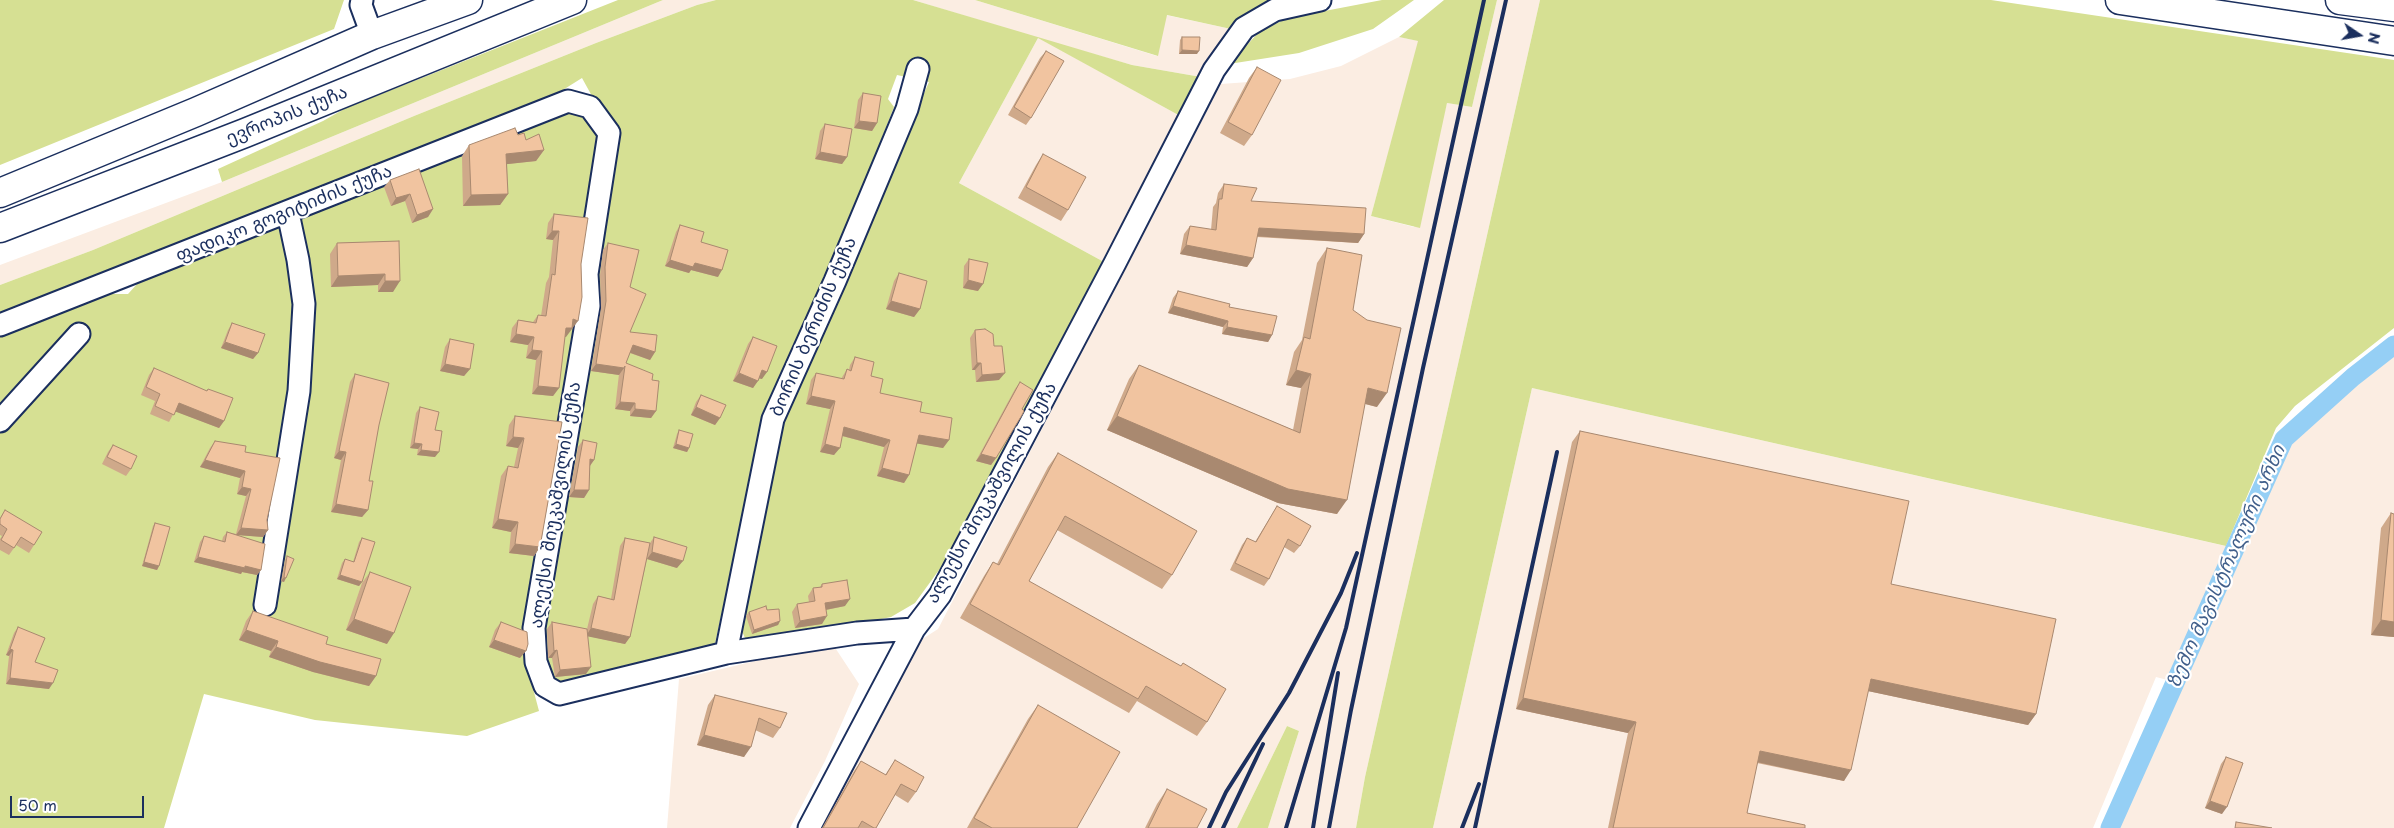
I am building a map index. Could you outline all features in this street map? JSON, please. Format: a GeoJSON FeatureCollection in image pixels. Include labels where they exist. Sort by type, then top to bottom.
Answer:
{"type":"FeatureCollection","features":[{"type":"Feature","properties":{"kind":"main road"},"geometry":{"type":"LineString","coordinates":[[0,193],[196,112],[372,35],[468,0]]}},
{"type":"Feature","properties":{"kind":"main road","name":"ევროპის ქუჩა"},"geometry":{"type":"LineString","coordinates":[[0,228],[245,133],[572,0]]}},
{"type":"Feature","properties":{"kind":"main road"},"geometry":{"type":"LineString","coordinates":[[2120,0],[2394,41]]}},
{"type":"Feature","properties":{"kind":"main road"},"geometry":{"type":"LineString","coordinates":[[2340,0],[2394,7]]}},
{"type":"Feature","properties":{"kind":"street"},"geometry":{"type":"LineString","coordinates":[[362,0],[361,5],[372,35]]}},
{"type":"Feature","properties":{"kind":"street","name":"ალექსი შიუკაშვილის ქუჩა"},"geometry":{"type":"LineString","coordinates":[[568,101],[590,107],[609,133],[588,274],[589,306],[534,628],[536,662],[545,686],[559,694],[726,653],[857,633],[914,629],[940,595],[1116,263],[1214,70],[1244,28],[1275,10],[1320,0]]}},
{"type":"Feature","properties":{"kind":"street","name":"ბორის ბერიძის ქუჩა"},"geometry":{"type":"LineString","coordinates":[[726,653],[773,419],[835,281],[899,127],[918,69]]}},
{"type":"Feature","properties":{"kind":"street","name":"ფადიკო გოგიტიძის ქუჩა"},"geometry":{"type":"LineString","coordinates":[[0,325],[568,101]]}},
{"type":"Feature","properties":{"kind":"street"},"geometry":{"type":"LineString","coordinates":[[265,605],[299,391],[304,314],[298,260],[288,213]]}},
{"type":"Feature","properties":{"kind":"street"},"geometry":{"type":"LineString","coordinates":[[0,421],[78,334]]}},
{"type":"Feature","properties":{"kind":"street"},"geometry":{"type":"LineString","coordinates":[[809,828],[914,629]]}},
{"type":"Feature","properties":{"kind":"shaded area"},"geometry":{"type":"Polygon","coordinates":[[[663,0],[716,0],[697,5],[596,43],[414,116],[93,250],[0,285],[0,265],[222,182],[663,0]]]}},
{"type":"Feature","properties":{"kind":"shaded area"},"geometry":{"type":"Polygon","coordinates":[[[913,0],[975,0],[1157,56],[1166,15],[1231,29],[1205,63],[1201,77],[1132,65],[1041,39],[1182,117],[1104,262],[959,183],[1038,38],[913,0]]]}},
{"type":"Feature","properties":{"kind":"shaded area"},"geometry":{"type":"Polygon","coordinates":[[[1497,0],[1540,0],[1365,777],[1356,828],[1268,828],[1299,731],[1287,726],[1237,828],[817,828],[913,645],[938,629],[1221,84],[1290,79],[1341,66],[1399,37],[1419,41],[1371,216],[1414,227],[1447,103],[1472,107],[1497,0]]]}},
{"type":"Feature","properties":{"kind":"shaded area"},"geometry":{"type":"Polygon","coordinates":[[[2394,354],[2394,828],[2119,828],[2183,684],[2156,677],[2093,828],[1433,828],[1532,388],[2243,550],[2292,442],[2331,404],[2394,354]]]}},
{"type":"Feature","properties":{"kind":"shaded area"},"geometry":{"type":"Polygon","coordinates":[[[832,643],[859,684],[825,761],[790,828],[667,828],[679,679],[832,643]]]}},
{"type":"Feature","properties":{"kind":"green space"},"geometry":{"type":"Polygon","coordinates":[[[0,0],[344,0],[334,29],[0,165],[0,0]]]}},
{"type":"Feature","properties":{"kind":"green space"},"geometry":{"type":"Polygon","coordinates":[[[618,0],[663,0],[222,182],[218,169],[323,121],[346,108],[618,0]]]}},
{"type":"Feature","properties":{"kind":"green space"},"geometry":{"type":"Polygon","coordinates":[[[716,0],[913,0],[1132,65],[1201,77],[1182,117],[1038,38],[959,183],[1104,262],[963,537],[915,603],[891,617],[763,643],[747,643],[737,619],[777,424],[929,82],[897,75],[888,99],[894,107],[855,206],[852,221],[765,417],[714,648],[561,686],[552,681],[538,644],[598,283],[601,223],[613,181],[614,136],[582,78],[558,93],[0,319],[0,285],[93,250],[414,116],[596,43],[697,5],[716,0]]]}},
{"type":"Feature","properties":{"kind":"green space"},"geometry":{"type":"Polygon","coordinates":[[[975,0],[1277,0],[1231,29],[1167,15],[1158,56],[975,0]]]}},
{"type":"Feature","properties":{"kind":"green space"},"geometry":{"type":"Polygon","coordinates":[[[1382,0],[1414,0],[1373,29],[1299,53],[1229,64],[1260,31],[1288,18],[1382,0]]]}},
{"type":"Feature","properties":{"kind":"green space"},"geometry":{"type":"Polygon","coordinates":[[[1444,0],[1497,0],[1472,107],[1447,103],[1420,228],[1371,216],[1418,41],[1399,37],[1444,0]]]}},
{"type":"Feature","properties":{"kind":"green space"},"geometry":{"type":"Polygon","coordinates":[[[1540,0],[1991,0],[2394,60],[2394,328],[2295,406],[2276,428],[2226,546],[1532,388],[1433,828],[1356,828],[1365,777],[1540,0]]]}},
{"type":"Feature","properties":{"kind":"green space"},"geometry":{"type":"Polygon","coordinates":[[[573,106],[593,121],[600,142],[564,422],[528,642],[531,681],[539,711],[467,736],[315,720],[204,694],[164,828],[0,828],[0,428],[91,333],[76,330],[0,409],[0,335],[88,299],[107,294],[128,294],[138,283],[275,225],[291,243],[302,397],[297,216],[573,106]]]}},
{"type":"Feature","properties":{"kind":"green space"},"geometry":{"type":"Polygon","coordinates":[[[1287,726],[1299,731],[1268,828],[1237,828],[1287,726]]]}},
{"type":"Feature","properties":{"kind":"building"},"geometry":{"type":"Polygon","coordinates":[[[1182,37],[1200,37],[1199,51],[1182,50],[1182,37]]]}},
{"type":"Feature","properties":{"kind":"building"},"geometry":{"type":"Polygon","coordinates":[[[1046,51],[1064,61],[1031,118],[1014,107],[1046,51]]]}},
{"type":"Feature","properties":{"kind":"building"},"geometry":{"type":"Polygon","coordinates":[[[1257,67],[1281,80],[1252,135],[1228,122],[1257,67]]]}},
{"type":"Feature","properties":{"kind":"building"},"geometry":{"type":"Polygon","coordinates":[[[863,93],[881,96],[877,123],[859,121],[863,93]]]}},
{"type":"Feature","properties":{"kind":"building"},"geometry":{"type":"Polygon","coordinates":[[[825,124],[852,129],[847,157],[820,152],[825,124]]]}},
{"type":"Feature","properties":{"kind":"building"},"geometry":{"type":"Polygon","coordinates":[[[515,128],[518,135],[524,133],[526,140],[539,134],[544,150],[506,154],[508,194],[471,195],[469,145],[515,128]]]}},
{"type":"Feature","properties":{"kind":"building"},"geometry":{"type":"Polygon","coordinates":[[[1043,154],[1086,177],[1068,210],[1026,187],[1043,154]]]}},
{"type":"Feature","properties":{"kind":"building"},"geometry":{"type":"Polygon","coordinates":[[[419,169],[433,209],[417,215],[410,194],[396,198],[390,180],[419,169]]]}},
{"type":"Feature","properties":{"kind":"building"},"geometry":{"type":"Polygon","coordinates":[[[1224,184],[1257,188],[1251,201],[1366,208],[1364,234],[1259,228],[1253,258],[1186,245],[1190,226],[1216,230],[1219,199],[1222,199],[1224,184]]]}},
{"type":"Feature","properties":{"kind":"building"},"geometry":{"type":"Polygon","coordinates":[[[554,214],[588,218],[581,264],[582,297],[578,321],[573,319],[572,328],[566,328],[559,388],[538,386],[542,351],[532,350],[534,337],[516,334],[518,320],[536,323],[538,315],[546,316],[552,274],[555,275],[559,231],[552,231],[554,214]]]}},
{"type":"Feature","properties":{"kind":"building"},"geometry":{"type":"Polygon","coordinates":[[[680,225],[704,232],[701,242],[728,250],[722,270],[695,263],[693,267],[670,260],[680,225]]]}},
{"type":"Feature","properties":{"kind":"building"},"geometry":{"type":"Polygon","coordinates":[[[399,241],[400,281],[385,281],[385,274],[338,276],[337,243],[399,241]]]}},
{"type":"Feature","properties":{"kind":"building"},"geometry":{"type":"Polygon","coordinates":[[[608,243],[639,250],[630,287],[646,294],[630,332],[657,335],[655,352],[633,345],[626,363],[653,374],[652,380],[659,381],[656,411],[635,409],[635,403],[620,402],[625,366],[624,368],[596,364],[606,301],[605,267],[608,243]]]}},
{"type":"Feature","properties":{"kind":"building"},"geometry":{"type":"Polygon","coordinates":[[[1327,248],[1362,255],[1353,310],[1367,320],[1401,328],[1387,393],[1368,388],[1347,500],[1288,489],[1117,416],[1139,365],[1300,433],[1311,374],[1296,370],[1304,337],[1310,339],[1327,248]]]}},
{"type":"Feature","properties":{"kind":"building"},"geometry":{"type":"Polygon","coordinates":[[[969,259],[988,263],[983,284],[968,280],[969,259]]]}},
{"type":"Feature","properties":{"kind":"building"},"geometry":{"type":"Polygon","coordinates":[[[899,273],[927,281],[920,309],[891,301],[899,273]]]}},
{"type":"Feature","properties":{"kind":"building"},"geometry":{"type":"Polygon","coordinates":[[[1178,291],[1230,304],[1229,307],[1277,316],[1272,335],[1227,327],[1228,321],[1173,306],[1178,291]]]}},
{"type":"Feature","properties":{"kind":"building"},"geometry":{"type":"Polygon","coordinates":[[[232,323],[265,334],[258,353],[225,342],[232,323]]]}},
{"type":"Feature","properties":{"kind":"building"},"geometry":{"type":"Polygon","coordinates":[[[985,329],[993,334],[994,346],[1002,346],[1005,373],[982,375],[981,363],[977,363],[975,330],[985,329]]]}},
{"type":"Feature","properties":{"kind":"building"},"geometry":{"type":"Polygon","coordinates":[[[753,337],[777,346],[767,372],[762,370],[758,381],[739,373],[753,337]]]}},
{"type":"Feature","properties":{"kind":"building"},"geometry":{"type":"Polygon","coordinates":[[[450,339],[474,344],[470,369],[445,364],[450,339]]]}},
{"type":"Feature","properties":{"kind":"building"},"geometry":{"type":"Polygon","coordinates":[[[855,357],[874,362],[871,376],[883,379],[880,393],[922,402],[920,412],[952,418],[949,440],[919,435],[909,475],[882,468],[890,440],[844,427],[840,448],[825,444],[835,401],[811,396],[816,373],[844,379],[847,369],[851,371],[855,357]]]}},
{"type":"Feature","properties":{"kind":"building"},"geometry":{"type":"Polygon","coordinates":[[[154,368],[207,391],[208,389],[233,398],[224,421],[179,403],[174,415],[155,406],[160,394],[146,387],[154,368]]]}},
{"type":"Feature","properties":{"kind":"building"},"geometry":{"type":"Polygon","coordinates":[[[355,374],[389,383],[369,481],[373,481],[368,510],[336,504],[346,452],[339,451],[355,374]]]}},
{"type":"Feature","properties":{"kind":"building"},"geometry":{"type":"Polygon","coordinates":[[[1020,382],[1033,390],[1022,409],[1024,411],[1022,415],[996,458],[981,454],[1020,382]]]}},
{"type":"Feature","properties":{"kind":"building"},"geometry":{"type":"Polygon","coordinates":[[[701,395],[726,405],[720,418],[696,407],[701,395]]]}},
{"type":"Feature","properties":{"kind":"building"},"geometry":{"type":"Polygon","coordinates":[[[420,407],[439,412],[435,430],[442,431],[439,452],[421,450],[422,444],[414,443],[420,407]]]}},
{"type":"Feature","properties":{"kind":"building"},"geometry":{"type":"Polygon","coordinates":[[[515,416],[562,422],[540,547],[515,544],[518,522],[498,519],[508,466],[518,468],[524,438],[513,437],[515,416]]]}},
{"type":"Feature","properties":{"kind":"building"},"geometry":{"type":"Polygon","coordinates":[[[679,430],[693,434],[689,448],[676,444],[679,430]]]}},
{"type":"Feature","properties":{"kind":"building"},"geometry":{"type":"Polygon","coordinates":[[[1580,431],[1909,501],[1891,584],[2056,619],[2036,714],[1871,679],[1851,770],[1760,751],[1747,813],[1805,825],[1805,828],[1613,828],[1636,722],[1523,698],[1580,431]]]}},
{"type":"Feature","properties":{"kind":"building"},"geometry":{"type":"Polygon","coordinates":[[[583,440],[597,443],[594,460],[590,459],[589,490],[574,490],[583,440]]]}},
{"type":"Feature","properties":{"kind":"building"},"geometry":{"type":"Polygon","coordinates":[[[215,441],[246,446],[245,452],[280,458],[267,520],[268,530],[241,528],[251,489],[242,487],[245,471],[205,460],[215,441]]]}},
{"type":"Feature","properties":{"kind":"building"},"geometry":{"type":"Polygon","coordinates":[[[113,445],[137,456],[131,469],[107,457],[113,445]]]}},
{"type":"Feature","properties":{"kind":"building"},"geometry":{"type":"Polygon","coordinates":[[[1058,453],[1197,531],[1172,575],[1065,516],[1029,581],[1181,666],[1183,663],[1226,689],[1207,722],[1146,686],[1138,699],[970,604],[993,562],[999,565],[1058,453]]]}},
{"type":"Feature","properties":{"kind":"building"},"geometry":{"type":"Polygon","coordinates":[[[1277,506],[1311,526],[1300,546],[1288,539],[1269,579],[1235,563],[1247,538],[1256,542],[1277,506]]]}},
{"type":"Feature","properties":{"kind":"building"},"geometry":{"type":"Polygon","coordinates":[[[5,510],[42,532],[34,545],[21,537],[14,548],[1,540],[7,529],[0,524],[0,519],[5,510]]]}},
{"type":"Feature","properties":{"kind":"building"},"geometry":{"type":"Polygon","coordinates":[[[2391,513],[2394,514],[2394,622],[2381,620],[2391,513]]]}},
{"type":"Feature","properties":{"kind":"building"},"geometry":{"type":"Polygon","coordinates":[[[155,523],[170,527],[159,566],[144,562],[155,523]]]}},
{"type":"Feature","properties":{"kind":"building"},"geometry":{"type":"Polygon","coordinates":[[[227,532],[265,544],[261,570],[198,557],[204,536],[225,542],[227,532]]]}},
{"type":"Feature","properties":{"kind":"building"},"geometry":{"type":"Polygon","coordinates":[[[654,537],[687,547],[683,561],[652,552],[654,537]]]}},
{"type":"Feature","properties":{"kind":"building"},"geometry":{"type":"Polygon","coordinates":[[[362,538],[375,542],[362,582],[340,575],[345,559],[354,562],[362,538]]]}},
{"type":"Feature","properties":{"kind":"building"},"geometry":{"type":"Polygon","coordinates":[[[625,538],[650,543],[630,637],[591,628],[598,596],[614,600],[625,538]]]}},
{"type":"Feature","properties":{"kind":"building"},"geometry":{"type":"Polygon","coordinates":[[[287,556],[294,559],[286,578],[284,577],[287,556]]]}},
{"type":"Feature","properties":{"kind":"building"},"geometry":{"type":"Polygon","coordinates":[[[370,572],[411,587],[394,633],[354,619],[370,572]]]}},
{"type":"Feature","properties":{"kind":"building"},"geometry":{"type":"Polygon","coordinates":[[[847,580],[850,599],[825,603],[827,616],[800,621],[797,604],[815,601],[813,588],[822,587],[822,584],[847,580]]]}},
{"type":"Feature","properties":{"kind":"building"},"geometry":{"type":"Polygon","coordinates":[[[766,606],[767,610],[779,609],[780,621],[754,630],[749,612],[766,606]]]}},
{"type":"Feature","properties":{"kind":"building"},"geometry":{"type":"Polygon","coordinates":[[[253,611],[328,637],[326,644],[381,659],[376,676],[320,662],[276,647],[278,641],[246,630],[253,611]]]}},
{"type":"Feature","properties":{"kind":"building"},"geometry":{"type":"Polygon","coordinates":[[[501,622],[527,632],[528,644],[526,651],[494,640],[501,622]]]}},
{"type":"Feature","properties":{"kind":"building"},"geometry":{"type":"Polygon","coordinates":[[[552,622],[587,629],[591,667],[560,670],[557,650],[554,651],[552,622]]]}},
{"type":"Feature","properties":{"kind":"building"},"geometry":{"type":"Polygon","coordinates":[[[18,627],[45,638],[35,662],[58,670],[53,683],[10,678],[13,650],[10,649],[18,627]]]}},
{"type":"Feature","properties":{"kind":"building"},"geometry":{"type":"Polygon","coordinates":[[[715,695],[787,713],[780,728],[759,718],[751,747],[704,735],[715,695]]]}},
{"type":"Feature","properties":{"kind":"building"},"geometry":{"type":"Polygon","coordinates":[[[1038,705],[1120,752],[1077,828],[992,828],[974,818],[1038,705]]]}},
{"type":"Feature","properties":{"kind":"building"},"geometry":{"type":"Polygon","coordinates":[[[2226,757],[2243,763],[2227,807],[2210,801],[2226,757]]]}},
{"type":"Feature","properties":{"kind":"building"},"geometry":{"type":"Polygon","coordinates":[[[895,760],[924,777],[916,792],[901,784],[876,828],[862,821],[858,828],[823,828],[861,761],[886,775],[895,760]]]}},
{"type":"Feature","properties":{"kind":"building"},"geometry":{"type":"Polygon","coordinates":[[[1167,789],[1207,809],[1197,828],[1148,828],[1167,789]]]}},
{"type":"Feature","properties":{"kind":"building"},"geometry":{"type":"Polygon","coordinates":[[[2236,822],[2272,828],[2235,828],[2236,822]]]}},
{"type":"Feature","properties":{"kind":"waterway","name":"ზემო მაგისტრალური არხი"},"geometry":{"type":"LineString","coordinates":[[2110,828],[2284,439],[2353,377],[2394,345]]}},
{"type":"Feature","properties":{"kind":"railway"},"geometry":{"type":"LineString","coordinates":[[1286,828],[1346,628],[1484,0]]}},
{"type":"Feature","properties":{"kind":"railway"},"geometry":{"type":"LineString","coordinates":[[1329,828],[1351,710],[1423,368],[1506,0]]}},
{"type":"Feature","properties":{"kind":"railway"},"geometry":{"type":"LineString","coordinates":[[1475,828],[1557,452]]}},
{"type":"Feature","properties":{"kind":"railway"},"geometry":{"type":"LineString","coordinates":[[1209,828],[1226,792],[1289,693],[1341,593],[1357,553]]}},
{"type":"Feature","properties":{"kind":"railway"},"geometry":{"type":"LineString","coordinates":[[1313,828],[1338,673]]}},
{"type":"Feature","properties":{"kind":"railway"},"geometry":{"type":"LineString","coordinates":[[1223,828],[1263,744]]}},
{"type":"Feature","properties":{"kind":"railway"},"geometry":{"type":"LineString","coordinates":[[1462,828],[1479,784]]}}]}
